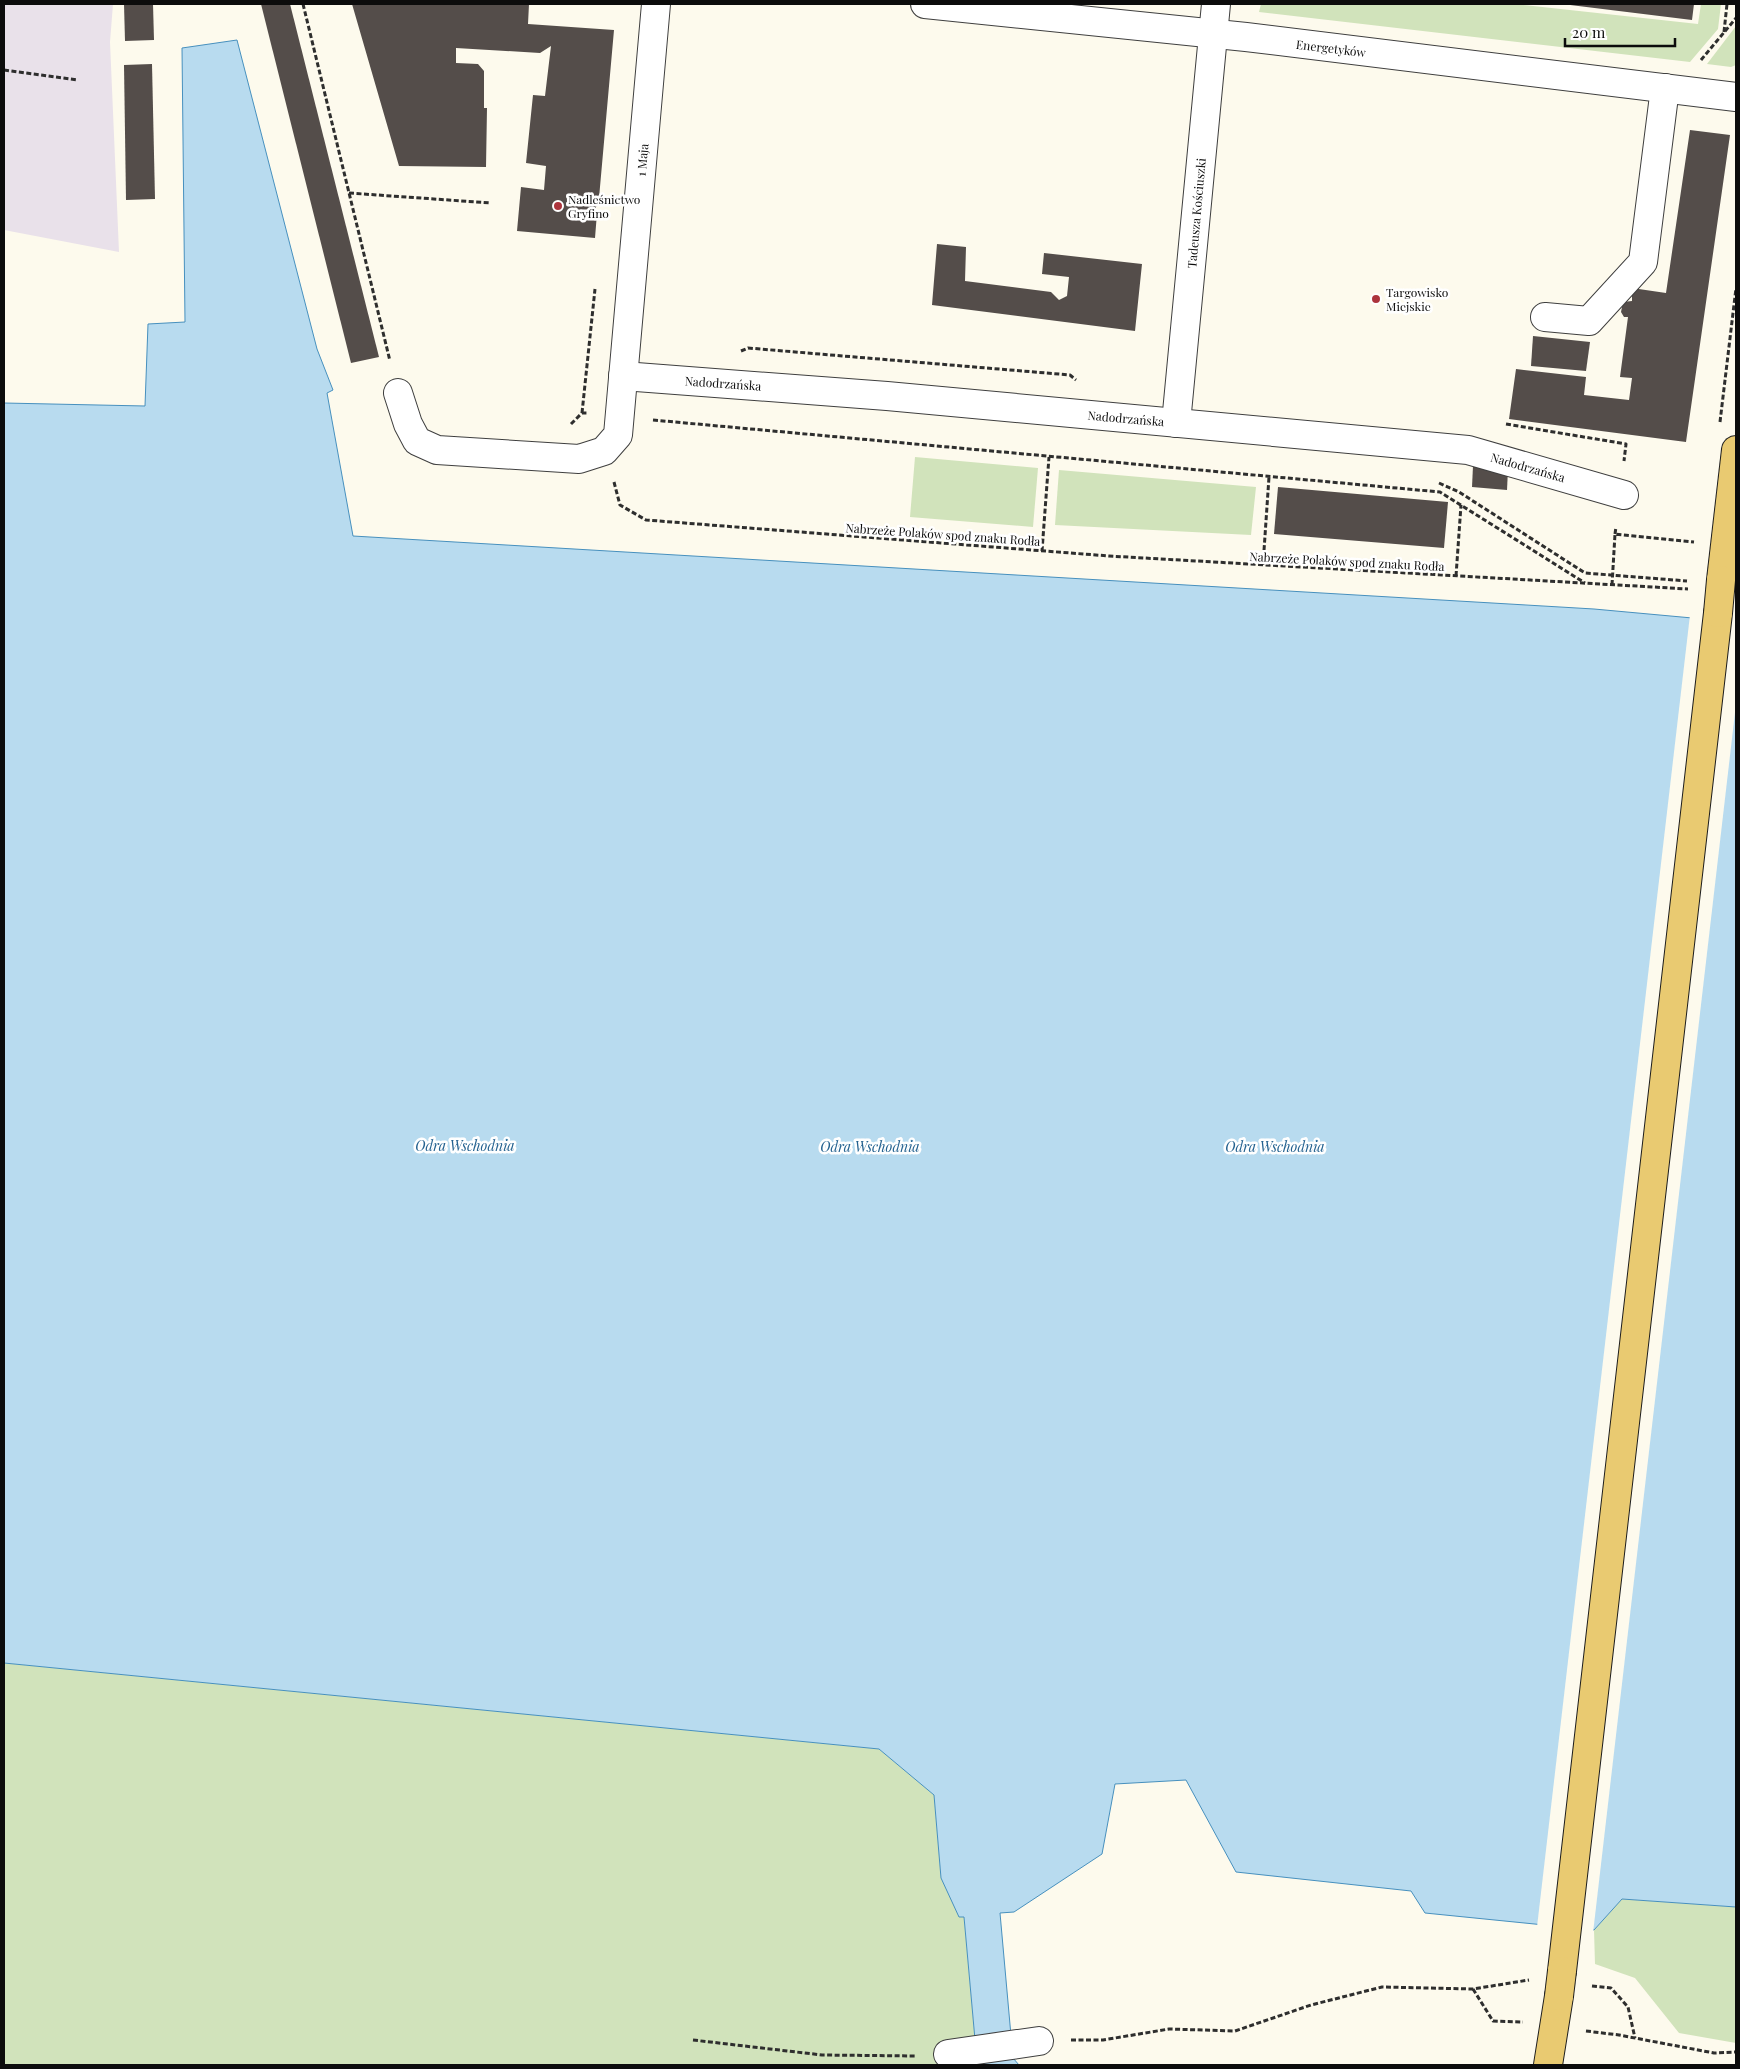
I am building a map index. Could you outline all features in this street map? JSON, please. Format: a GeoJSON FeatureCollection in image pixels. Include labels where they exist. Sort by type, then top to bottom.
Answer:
{"type":"FeatureCollection","features":[{"type":"Feature","properties":{"kind":"main road"},"geometry":{"type":"LineString","coordinates":[[1548,2065],[1559,1996],[1736,450]]}},
{"type":"Feature","properties":{"kind":"street","name":"1 Maja"},"geometry":{"type":"LineString","coordinates":[[398,393],[408,424],[417,441],[437,450],[579,459],[604,451],[618,436],[656,4]]}},
{"type":"Feature","properties":{"kind":"street","name":"Energetyków"},"geometry":{"type":"LineString","coordinates":[[925,4],[1212,35],[1736,96]]}},
{"type":"Feature","properties":{"kind":"street","name":"Tadeusza Kościuszki"},"geometry":{"type":"LineString","coordinates":[[1176,423],[1216,4]]}},
{"type":"Feature","properties":{"kind":"street"},"geometry":{"type":"LineString","coordinates":[[1545,317],[1589,321],[1643,262],[1666,88]]}},
{"type":"Feature","properties":{"kind":"street","name":"Nadodrzańska"},"geometry":{"type":"LineString","coordinates":[[623,376],[887,396],[1468,450],[1624,494]]}},
{"type":"Feature","properties":{"kind":"street"},"geometry":{"type":"LineString","coordinates":[[948,2054],[1039,2041]]}},
{"type":"Feature","properties":{"kind":"path"},"geometry":{"type":"LineString","coordinates":[[303,4],[398,393]]}},
{"type":"Feature","properties":{"kind":"path"},"geometry":{"type":"LineString","coordinates":[[1724,32],[1727,4]]}},
{"type":"Feature","properties":{"kind":"path"},"geometry":{"type":"LineString","coordinates":[[1699,62],[1736,18]]}},
{"type":"Feature","properties":{"kind":"path"},"geometry":{"type":"LineString","coordinates":[[4,70],[78,80]]}},
{"type":"Feature","properties":{"kind":"path"},"geometry":{"type":"LineString","coordinates":[[349,193],[492,203]]}},
{"type":"Feature","properties":{"kind":"path"},"geometry":{"type":"LineString","coordinates":[[733,355],[748,348],[1070,375],[1083,386]]}},
{"type":"Feature","properties":{"kind":"path","name":"Nabrzeże Polaków spod znaku Rodła"},"geometry":{"type":"LineString","coordinates":[[589,414],[591,403],[620,411],[1049,457],[1440,492],[1585,583]]}},
{"type":"Feature","properties":{"kind":"path"},"geometry":{"type":"LineString","coordinates":[[564,427],[572,424],[582,413],[589,414],[588,419]]}},
{"type":"Feature","properties":{"kind":"path"},"geometry":{"type":"LineString","coordinates":[[1042,551],[1049,457]]}},
{"type":"Feature","properties":{"kind":"path"},"geometry":{"type":"LineString","coordinates":[[1263,564],[1269,477]]}},
{"type":"Feature","properties":{"kind":"path","name":"Nabrzeże Polaków spod znaku Rodła"},"geometry":{"type":"LineString","coordinates":[[614,479],[620,505],[646,520],[1042,551],[1688,589]]}},
{"type":"Feature","properties":{"kind":"path"},"geometry":{"type":"LineString","coordinates":[[1430,482],[1440,483],[1459,492],[1585,573],[1689,581]]}},
{"type":"Feature","properties":{"kind":"path"},"geometry":{"type":"LineString","coordinates":[[1456,576],[1461,505]]}},
{"type":"Feature","properties":{"kind":"path"},"geometry":{"type":"LineString","coordinates":[[1612,585],[1615,534],[1697,542]]}},
{"type":"Feature","properties":{"kind":"path"},"geometry":{"type":"LineString","coordinates":[[1066,2040],[1103,2040],[1169,2029],[1235,2031],[1311,2005],[1382,1987],[1473,1989],[1494,2021],[1529,2022]]}},
{"type":"Feature","properties":{"kind":"path"},"geometry":{"type":"LineString","coordinates":[[1582,2031],[1619,2035],[1714,2053],[1736,2052]]}},
{"type":"Feature","properties":{"kind":"path"},"geometry":{"type":"LineString","coordinates":[[693,2040],[822,2055],[920,2056]]}},
{"type":"Feature","properties":{"kind":"shaded area"},"geometry":{"type":"Polygon","coordinates":[[[4,4],[113,4],[110,42],[119,252],[4,230],[4,4]]]}},
{"type":"Feature","properties":{"kind":"green space"},"geometry":{"type":"Polygon","coordinates":[[[1261,4],[1514,4],[1698,24],[1701,4],[1721,4],[1718,29],[1690,62],[1259,12],[1261,4]]]}},
{"type":"Feature","properties":{"kind":"green space"},"geometry":{"type":"Polygon","coordinates":[[[1736,26],[1736,65],[1731,67],[1707,64],[1736,26]]]}},
{"type":"Feature","properties":{"kind":"green space"},"geometry":{"type":"Polygon","coordinates":[[[915,457],[1038,468],[1033,527],[910,517],[915,457]]]}},
{"type":"Feature","properties":{"kind":"green space"},"geometry":{"type":"Polygon","coordinates":[[[1059,470],[1256,487],[1251,535],[1055,525],[1059,470]]]}},
{"type":"Feature","properties":{"kind":"green space"},"geometry":{"type":"Polygon","coordinates":[[[4,1663],[879,1749],[934,1795],[941,1878],[964,1917],[976,2065],[4,2065],[4,1663]]]}},
{"type":"Feature","properties":{"kind":"green space"},"geometry":{"type":"Polygon","coordinates":[[[1622,1899],[1736,1907],[1736,2043],[1679,2033],[1635,1978],[1595,1964],[1594,1930],[1622,1899]]]}},
{"type":"Feature","properties":{"kind":"water","name":"Odra Wschodnia"},"geometry":{"type":"Polygon","coordinates":[[[237,40],[317,349],[333,390],[327,393],[353,536],[1594,609],[1736,622],[1736,1907],[1622,1899],[1594,1930],[1425,1913],[1411,1891],[1236,1872],[1186,1780],[1115,1784],[1102,1854],[1014,1912],[1000,1913],[1013,2058],[1019,2065],[976,2065],[964,1917],[959,1917],[941,1878],[934,1795],[879,1749],[4,1663],[4,403],[145,406],[148,324],[185,322],[182,48],[237,40]]]}},
{"type":"Feature","properties":{"kind":"pier"},"geometry":{"type":"Polygon","coordinates":[[[1690,615],[1736,619],[1736,704],[1593,1933],[1537,1927],[1690,615]]]}},
{"type":"Feature","properties":{"kind":"building"},"geometry":{"type":"Polygon","coordinates":[[[124,4],[153,4],[154,40],[125,41],[124,4]]]}},
{"type":"Feature","properties":{"kind":"building"},"geometry":{"type":"Polygon","coordinates":[[[261,4],[290,4],[379,357],[351,363],[261,4]]]}},
{"type":"Feature","properties":{"kind":"building"},"geometry":{"type":"Polygon","coordinates":[[[352,4],[529,4],[528,24],[614,30],[599,198],[595,210],[597,213],[595,238],[517,231],[521,187],[544,190],[546,166],[526,163],[533,95],[545,96],[551,46],[540,53],[456,48],[456,63],[478,64],[484,71],[484,108],[487,108],[486,167],[399,166],[352,4]]]}},
{"type":"Feature","properties":{"kind":"building"},"geometry":{"type":"Polygon","coordinates":[[[1562,4],[1694,4],[1692,20],[1562,4]]]}},
{"type":"Feature","properties":{"kind":"building"},"geometry":{"type":"Polygon","coordinates":[[[152,64],[155,199],[126,200],[124,65],[152,64]]]}},
{"type":"Feature","properties":{"kind":"building"},"geometry":{"type":"Polygon","coordinates":[[[1690,130],[1730,135],[1686,442],[1509,419],[1516,369],[1586,377],[1584,395],[1629,400],[1632,378],[1620,377],[1628,317],[1624,317],[1621,312],[1623,302],[1632,301],[1632,288],[1666,293],[1690,130]]]}},
{"type":"Feature","properties":{"kind":"building"},"geometry":{"type":"Polygon","coordinates":[[[937,244],[966,247],[965,281],[1051,292],[1059,300],[1067,296],[1069,277],[1042,274],[1044,253],[1142,264],[1135,331],[932,305],[937,244]]]}},
{"type":"Feature","properties":{"kind":"building"},"geometry":{"type":"Polygon","coordinates":[[[1533,336],[1590,342],[1586,371],[1531,366],[1533,336]]]}},
{"type":"Feature","properties":{"kind":"building"},"geometry":{"type":"Polygon","coordinates":[[[1473,466],[1508,469],[1507,490],[1472,487],[1473,466]]]}},
{"type":"Feature","properties":{"kind":"building"},"geometry":{"type":"Polygon","coordinates":[[[1278,487],[1448,502],[1444,548],[1274,534],[1278,487]]]}},
{"type":"Feature","properties":{"kind":"place","name":"Nadleśnictwo Gryfino"},"geometry":{"type":"Point","coordinates":[558,206]}},
{"type":"Feature","properties":{"kind":"place","name":"Targowisko Miejskie"},"geometry":{"type":"Point","coordinates":[1376,299]}}]}
